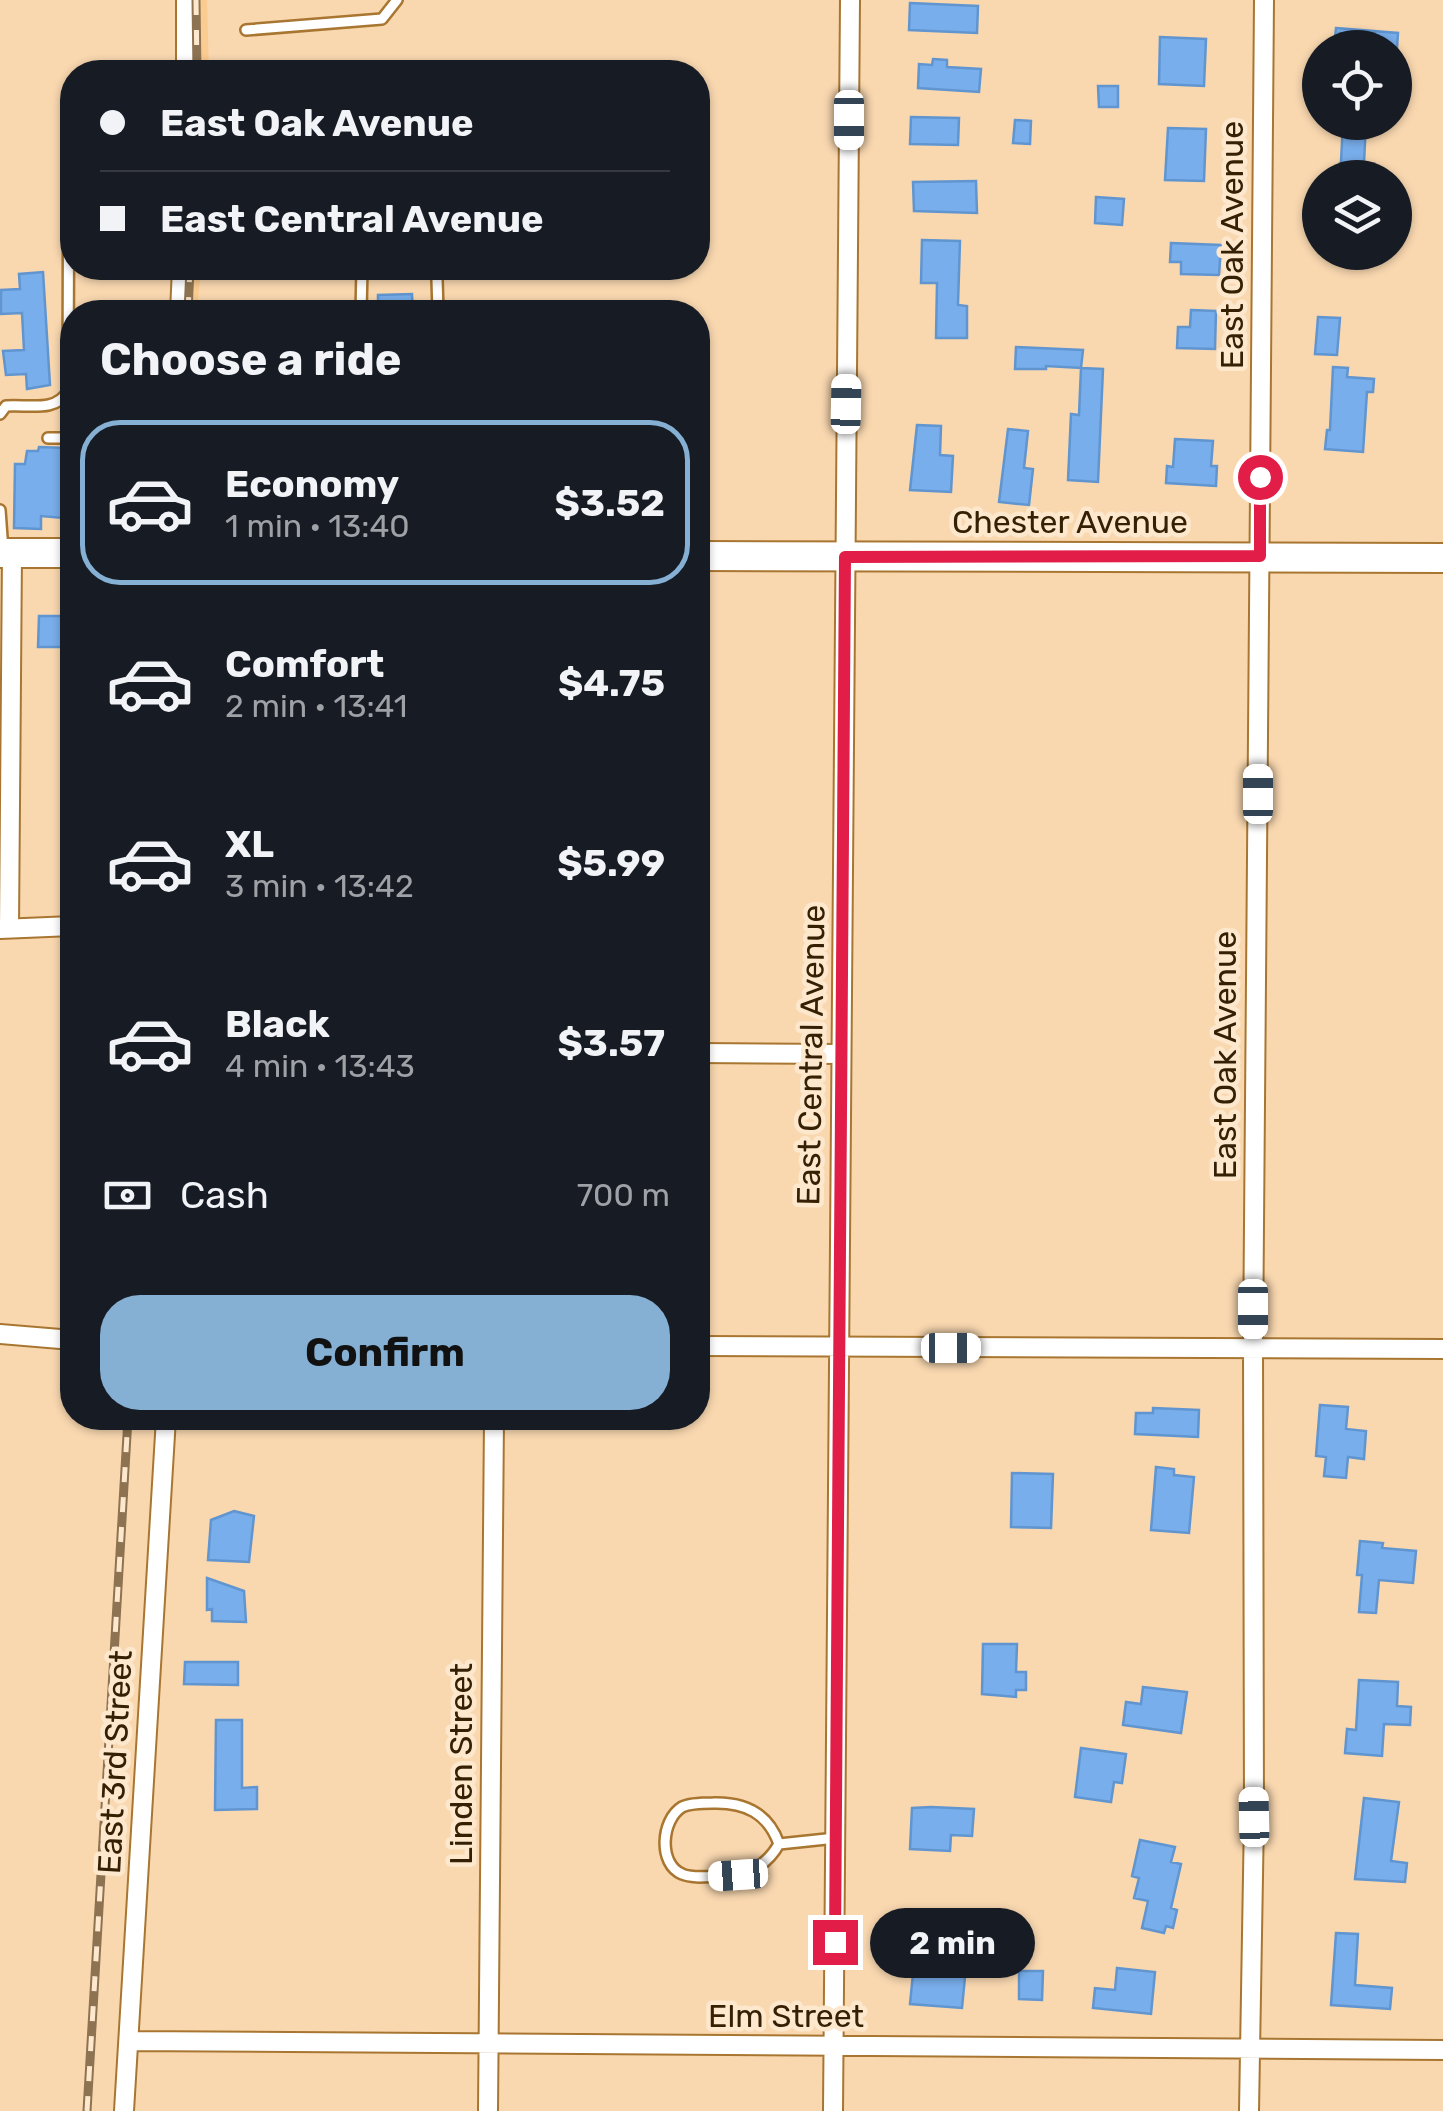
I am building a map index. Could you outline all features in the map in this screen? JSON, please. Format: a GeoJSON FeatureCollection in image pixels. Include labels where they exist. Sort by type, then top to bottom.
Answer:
{"type":"FeatureCollection","features":[{"type":"Feature","properties":{"kind":"main road"},"geometry":{"type":"LineString","coordinates":[[5,553],[60,553]]}},
{"type":"Feature","properties":{"kind":"main road","name":"Chester Avenue"},"geometry":{"type":"LineString","coordinates":[[710,556],[1443,558]]}},
{"type":"Feature","properties":{"kind":"street"},"geometry":{"type":"LineString","coordinates":[[186,0],[186,60]]}},
{"type":"Feature","properties":{"kind":"street","name":"East Central Avenue"},"geometry":{"type":"LineString","coordinates":[[833,2111],[850,0]]}},
{"type":"Feature","properties":{"kind":"street","name":"East Oak Avenue"},"geometry":{"type":"LineString","coordinates":[[1248,2111],[1254,1817],[1253,1348],[1264,0]]}},
{"type":"Feature","properties":{"kind":"street"},"geometry":{"type":"LineString","coordinates":[[5,553],[4,928],[60,926]]}},
{"type":"Feature","properties":{"kind":"street"},"geometry":{"type":"LineString","coordinates":[[710,1053],[841,1054]]}},
{"type":"Feature","properties":{"kind":"street"},"geometry":{"type":"LineString","coordinates":[[0,1334],[60,1339]]}},
{"type":"Feature","properties":{"kind":"street"},"geometry":{"type":"LineString","coordinates":[[710,1346],[1443,1349]]}},
{"type":"Feature","properties":{"kind":"street","name":"East 3rd Street"},"geometry":{"type":"LineString","coordinates":[[124,2111],[165,1430]]}},
{"type":"Feature","properties":{"kind":"street","name":"Linden Street"},"geometry":{"type":"LineString","coordinates":[[488,2111],[494,1430]]}},
{"type":"Feature","properties":{"kind":"street","name":"Elm Street"},"geometry":{"type":"LineString","coordinates":[[129,2041],[1443,2050]]}},
{"type":"Feature","properties":{"kind":"lane"},"geometry":{"type":"LineString","coordinates":[[246,30],[382,19],[397,0]]}},
{"type":"Feature","properties":{"kind":"lane"},"geometry":{"type":"LineString","coordinates":[[0,414],[6,406],[50,406],[60,401]]}},
{"type":"Feature","properties":{"kind":"lane"},"geometry":{"type":"LineString","coordinates":[[48,438],[60,438]]}},
{"type":"Feature","properties":{"kind":"lane"},"geometry":{"type":"LineString","coordinates":[[0,510],[5,553]]}},
{"type":"Feature","properties":{"kind":"lane"},"geometry":{"type":"LineString","coordinates":[[732,1802],[757,1811],[773,1826],[779,1844],[769,1862],[738,1875],[706,1877],[682,1874],[669,1863],[665,1843],[669,1821],[682,1808],[732,1802]]}},
{"type":"Feature","properties":{"kind":"lane"},"geometry":{"type":"LineString","coordinates":[[779,1844],[836,1838]]}},
{"type":"Feature","properties":{"kind":"shaded area"},"geometry":{"type":"Polygon","coordinates":[[[191,0],[207,0],[209,60],[192,60],[191,0]]]}},
{"type":"Feature","properties":{"kind":"shaded area"},"geometry":{"type":"Polygon","coordinates":[[[185,280],[200,280],[198,300],[185,300],[185,280]]]}},
{"type":"Feature","properties":{"kind":"building"},"geometry":{"type":"Polygon","coordinates":[[[910,3],[978,6],[977,33],[909,30],[910,3]]]}},
{"type":"Feature","properties":{"kind":"building"},"geometry":{"type":"Polygon","coordinates":[[[1160,37],[1206,39],[1204,86],[1159,84],[1160,37]]]}},
{"type":"Feature","properties":{"kind":"building"},"geometry":{"type":"Polygon","coordinates":[[[933,59],[947,60],[947,67],[981,69],[979,92],[918,88],[919,64],[932,65],[933,59]]]}},
{"type":"Feature","properties":{"kind":"building"},"geometry":{"type":"Polygon","coordinates":[[[1098,86],[1118,86],[1118,107],[1099,107],[1098,86]]]}},
{"type":"Feature","properties":{"kind":"building"},"geometry":{"type":"Polygon","coordinates":[[[911,117],[959,118],[958,145],[910,144],[911,117]]]}},
{"type":"Feature","properties":{"kind":"building"},"geometry":{"type":"Polygon","coordinates":[[[1015,120],[1031,121],[1030,144],[1013,143],[1015,120]]]}},
{"type":"Feature","properties":{"kind":"building"},"geometry":{"type":"Polygon","coordinates":[[[1168,128],[1206,129],[1204,181],[1165,180],[1168,128]]]}},
{"type":"Feature","properties":{"kind":"building"},"geometry":{"type":"Polygon","coordinates":[[[1342,140],[1365,140],[1364,160],[1341,160],[1342,140]]]}},
{"type":"Feature","properties":{"kind":"building"},"geometry":{"type":"Polygon","coordinates":[[[976,181],[977,213],[914,211],[913,182],[976,181]]]}},
{"type":"Feature","properties":{"kind":"building"},"geometry":{"type":"Polygon","coordinates":[[[1096,197],[1124,199],[1122,225],[1095,223],[1096,197]]]}},
{"type":"Feature","properties":{"kind":"building"},"geometry":{"type":"Polygon","coordinates":[[[922,240],[960,241],[958,305],[967,306],[967,338],[936,338],[937,283],[921,283],[922,240]]]}},
{"type":"Feature","properties":{"kind":"building"},"geometry":{"type":"Polygon","coordinates":[[[1171,243],[1221,245],[1219,275],[1181,274],[1181,262],[1170,262],[1171,243]]]}},
{"type":"Feature","properties":{"kind":"building"},"geometry":{"type":"Polygon","coordinates":[[[43,272],[50,385],[27,389],[26,374],[6,375],[3,351],[24,350],[22,313],[1,314],[1,290],[20,289],[19,274],[43,272]]]}},
{"type":"Feature","properties":{"kind":"building"},"geometry":{"type":"Polygon","coordinates":[[[412,294],[412,300],[378,300],[378,295],[412,294]]]}},
{"type":"Feature","properties":{"kind":"building"},"geometry":{"type":"Polygon","coordinates":[[[1191,310],[1216,311],[1215,349],[1177,348],[1178,327],[1190,327],[1191,310]]]}},
{"type":"Feature","properties":{"kind":"building"},"geometry":{"type":"Polygon","coordinates":[[[1318,317],[1340,318],[1337,355],[1315,354],[1318,317]]]}},
{"type":"Feature","properties":{"kind":"building"},"geometry":{"type":"Polygon","coordinates":[[[1016,347],[1083,350],[1081,368],[1015,369],[1016,347]]]}},
{"type":"Feature","properties":{"kind":"building"},"geometry":{"type":"Polygon","coordinates":[[[1333,367],[1348,368],[1347,377],[1374,379],[1373,392],[1367,392],[1363,452],[1325,449],[1330,430],[1333,367]]]}},
{"type":"Feature","properties":{"kind":"building"},"geometry":{"type":"Polygon","coordinates":[[[1081,368],[1103,369],[1098,482],[1068,480],[1071,414],[1079,415],[1081,368]]]}},
{"type":"Feature","properties":{"kind":"building"},"geometry":{"type":"Polygon","coordinates":[[[917,425],[941,426],[940,455],[953,456],[951,492],[910,490],[917,425]]]}},
{"type":"Feature","properties":{"kind":"building"},"geometry":{"type":"Polygon","coordinates":[[[1008,429],[1028,431],[1024,468],[1033,469],[1029,505],[999,502],[1008,429]]]}},
{"type":"Feature","properties":{"kind":"building"},"geometry":{"type":"Polygon","coordinates":[[[1175,439],[1213,441],[1211,466],[1217,466],[1216,486],[1166,483],[1167,466],[1173,467],[1175,439]]]}},
{"type":"Feature","properties":{"kind":"building"},"geometry":{"type":"Polygon","coordinates":[[[39,447],[60,448],[60,518],[41,516],[41,529],[14,528],[15,464],[25,464],[27,451],[38,451],[39,447]]]}},
{"type":"Feature","properties":{"kind":"building"},"geometry":{"type":"Polygon","coordinates":[[[39,616],[60,616],[60,647],[38,647],[39,616]]]}},
{"type":"Feature","properties":{"kind":"building"},"geometry":{"type":"Polygon","coordinates":[[[1320,1405],[1348,1407],[1346,1429],[1366,1431],[1364,1459],[1348,1457],[1346,1478],[1324,1476],[1326,1457],[1316,1456],[1320,1405]]]}},
{"type":"Feature","properties":{"kind":"building"},"geometry":{"type":"Polygon","coordinates":[[[1153,1408],[1199,1410],[1198,1437],[1135,1434],[1136,1413],[1153,1413],[1153,1408]]]}},
{"type":"Feature","properties":{"kind":"building"},"geometry":{"type":"Polygon","coordinates":[[[1156,1467],[1174,1469],[1174,1475],[1194,1477],[1189,1533],[1151,1530],[1156,1467]]]}},
{"type":"Feature","properties":{"kind":"building"},"geometry":{"type":"Polygon","coordinates":[[[1012,1473],[1053,1474],[1051,1528],[1011,1527],[1012,1473]]]}},
{"type":"Feature","properties":{"kind":"building"},"geometry":{"type":"Polygon","coordinates":[[[234,1511],[254,1516],[249,1562],[208,1560],[211,1520],[234,1511]]]}},
{"type":"Feature","properties":{"kind":"building"},"geometry":{"type":"Polygon","coordinates":[[[1360,1541],[1383,1543],[1382,1548],[1416,1551],[1413,1583],[1379,1580],[1376,1613],[1359,1612],[1360,1541]]]}},
{"type":"Feature","properties":{"kind":"building"},"geometry":{"type":"Polygon","coordinates":[[[207,1578],[244,1591],[246,1622],[212,1621],[212,1609],[207,1610],[207,1578]]]}},
{"type":"Feature","properties":{"kind":"building"},"geometry":{"type":"Polygon","coordinates":[[[983,1644],[1017,1644],[1016,1672],[1026,1672],[1026,1690],[1016,1690],[1016,1697],[982,1694],[983,1644]]]}},
{"type":"Feature","properties":{"kind":"building"},"geometry":{"type":"Polygon","coordinates":[[[185,1662],[238,1662],[238,1685],[184,1684],[185,1662]]]}},
{"type":"Feature","properties":{"kind":"building"},"geometry":{"type":"Polygon","coordinates":[[[1359,1680],[1398,1682],[1397,1706],[1411,1707],[1410,1725],[1384,1724],[1382,1756],[1345,1753],[1347,1729],[1356,1730],[1359,1680]]]}},
{"type":"Feature","properties":{"kind":"building"},"geometry":{"type":"Polygon","coordinates":[[[1143,1687],[1187,1692],[1181,1733],[1123,1725],[1126,1702],[1141,1704],[1143,1687]]]}},
{"type":"Feature","properties":{"kind":"building"},"geometry":{"type":"Polygon","coordinates":[[[216,1720],[242,1720],[242,1788],[257,1787],[257,1809],[215,1810],[216,1720]]]}},
{"type":"Feature","properties":{"kind":"building"},"geometry":{"type":"Polygon","coordinates":[[[1081,1748],[1126,1754],[1122,1783],[1114,1782],[1111,1802],[1075,1797],[1081,1748]]]}},
{"type":"Feature","properties":{"kind":"building"},"geometry":{"type":"Polygon","coordinates":[[[1364,1798],[1399,1802],[1391,1861],[1407,1863],[1405,1882],[1355,1879],[1364,1798]]]}},
{"type":"Feature","properties":{"kind":"building"},"geometry":{"type":"Polygon","coordinates":[[[912,1808],[974,1809],[972,1836],[951,1835],[950,1851],[910,1849],[912,1808]]]}},
{"type":"Feature","properties":{"kind":"building"},"geometry":{"type":"Polygon","coordinates":[[[1140,1840],[1175,1847],[1171,1862],[1181,1864],[1171,1908],[1177,1910],[1173,1928],[1166,1926],[1164,1933],[1142,1928],[1148,1901],[1134,1898],[1139,1878],[1132,1876],[1140,1840]]]}},
{"type":"Feature","properties":{"kind":"building"},"geometry":{"type":"Polygon","coordinates":[[[1336,1933],[1358,1934],[1355,1985],[1392,1988],[1390,2009],[1331,2005],[1336,1933]]]}},
{"type":"Feature","properties":{"kind":"building"},"geometry":{"type":"Polygon","coordinates":[[[915,1953],[935,1955],[933,1974],[965,1977],[962,2008],[910,2004],[915,1953]]]}},
{"type":"Feature","properties":{"kind":"building"},"geometry":{"type":"Polygon","coordinates":[[[1117,1968],[1155,1972],[1151,2014],[1093,2008],[1095,1988],[1115,1990],[1117,1968]]]}},
{"type":"Feature","properties":{"kind":"building"},"geometry":{"type":"Polygon","coordinates":[[[1019,1971],[1043,1971],[1042,2000],[1019,1999],[1019,1971]]]}},
{"type":"Feature","properties":{"kind":"railway"},"geometry":{"type":"LineString","coordinates":[[196,0],[197,60]]}},
{"type":"Feature","properties":{"kind":"railway"},"geometry":{"type":"LineString","coordinates":[[189,280],[189,300]]}},
{"type":"Feature","properties":{"kind":"railway"},"geometry":{"type":"LineString","coordinates":[[87,2111],[127,1430]]}},
{"type":"Feature","properties":{"kind":"route"},"geometry":{"type":"LineString","coordinates":[[835,1942],[845,557],[1260,556],[1260,477]]}}]}
